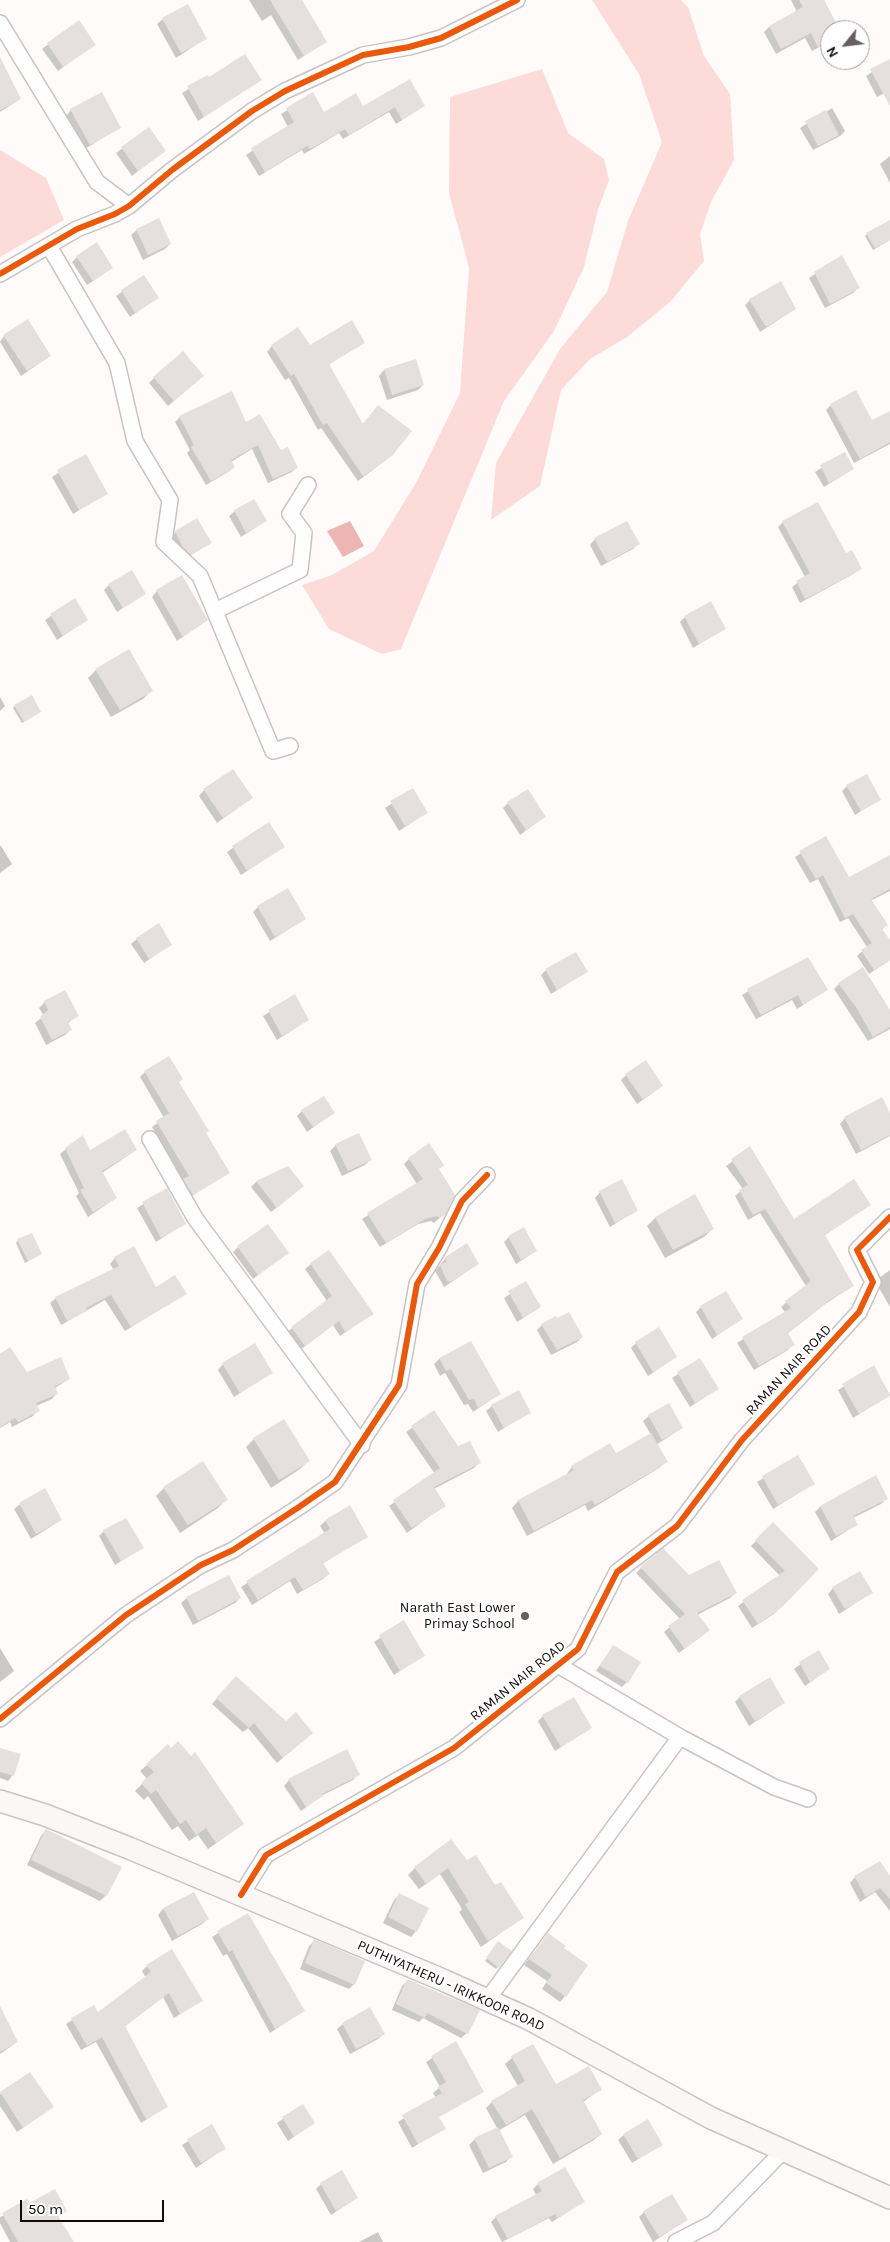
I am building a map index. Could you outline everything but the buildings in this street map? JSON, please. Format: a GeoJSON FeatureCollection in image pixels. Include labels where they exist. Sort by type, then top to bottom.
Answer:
{"type":"FeatureCollection","features":[{"type":"Feature","properties":{"kind":"main road","name":"PUTHIYATHERU - IRIKKOOR ROAD"},"geometry":{"type":"LineString","coordinates":[[0,1801],[129,1848],[487,2000],[589,2050],[711,2118],[890,2198]]}},
{"type":"Feature","properties":{"kind":"street"},"geometry":{"type":"LineString","coordinates":[[0,274],[77,230],[129,206],[172,170],[252,111],[285,90],[363,55],[409,47],[441,38],[517,0]]}},
{"type":"Feature","properties":{"kind":"street"},"geometry":{"type":"LineString","coordinates":[[0,23],[97,182],[129,206]]}},
{"type":"Feature","properties":{"kind":"street"},"geometry":{"type":"LineString","coordinates":[[49,246],[117,363],[135,441],[170,500],[164,542],[200,576],[273,751],[290,746]]}},
{"type":"Feature","properties":{"kind":"street"},"geometry":{"type":"LineString","coordinates":[[215,612],[300,570],[304,534],[290,514],[308,485]]}},
{"type":"Feature","properties":{"kind":"street"},"geometry":{"type":"LineString","coordinates":[[150,1139],[195,1218],[362,1445]]}},
{"type":"Feature","properties":{"kind":"street"},"geometry":{"type":"LineString","coordinates":[[0,1719],[126,1615],[201,1565],[233,1550],[299,1508],[335,1482],[362,1445],[400,1385],[417,1284],[439,1248],[462,1201],[487,1176]]}},
{"type":"Feature","properties":{"kind":"street","name":"RAMAN NAIR ROAD"},"geometry":{"type":"LineString","coordinates":[[241,1895],[266,1855],[454,1748],[578,1649],[617,1572],[677,1526],[742,1440],[860,1312],[873,1282],[858,1250],[890,1217]]}},
{"type":"Feature","properties":{"kind":"street"},"geometry":{"type":"LineString","coordinates":[[558,1665],[680,1737],[774,1787],[808,1799]]}},
{"type":"Feature","properties":{"kind":"street"},"geometry":{"type":"LineString","coordinates":[[487,2000],[680,1737]]}},
{"type":"Feature","properties":{"kind":"street"},"geometry":{"type":"LineString","coordinates":[[676,2242],[712,2223],[783,2151]]}},
{"type":"Feature","properties":{"kind":"shaded area"},"geometry":{"type":"Polygon","coordinates":[[[592,0],[681,0],[688,7],[704,56],[730,94],[734,160],[711,202],[700,234],[704,261],[670,302],[627,337],[590,359],[561,390],[540,486],[491,520],[496,463],[560,349],[607,292],[628,221],[662,142],[639,74],[592,0]]]}},
{"type":"Feature","properties":{"kind":"shaded area"},"geometry":{"type":"Polygon","coordinates":[[[542,69],[568,133],[604,159],[609,180],[598,210],[584,267],[554,331],[504,401],[401,649],[382,654],[329,629],[302,585],[332,575],[374,551],[416,483],[460,393],[469,268],[449,193],[450,97],[542,69]]]}},
{"type":"Feature","properties":{"kind":"shaded area"},"geometry":{"type":"Polygon","coordinates":[[[0,150],[46,178],[64,220],[0,257],[0,150]]]}},
{"type":"Feature","properties":{"kind":"shaded area"},"geometry":{"type":"Polygon","coordinates":[[[350,521],[364,546],[343,557],[327,531],[350,521]]]}},
{"type":"Feature","properties":{"kind":"cycle path"},"geometry":{"type":"LineString","coordinates":[[0,274],[77,229],[115,214],[129,206],[172,170],[252,111],[285,91],[363,55],[409,47],[441,38],[517,0]]}},
{"type":"Feature","properties":{"kind":"cycle path"},"geometry":{"type":"LineString","coordinates":[[0,1719],[126,1615],[201,1565],[233,1550],[335,1482],[399,1385],[417,1284],[439,1248],[462,1201],[487,1175]]}},
{"type":"Feature","properties":{"kind":"cycle path"},"geometry":{"type":"LineString","coordinates":[[241,1895],[266,1855],[454,1748],[578,1649],[617,1572],[677,1526],[742,1440],[859,1312],[873,1282],[857,1250],[890,1217]]}},
{"type":"Feature","properties":{"kind":"place","name":"Narath East Lower Primay School"},"geometry":{"type":"Point","coordinates":[525,1616]}}]}
